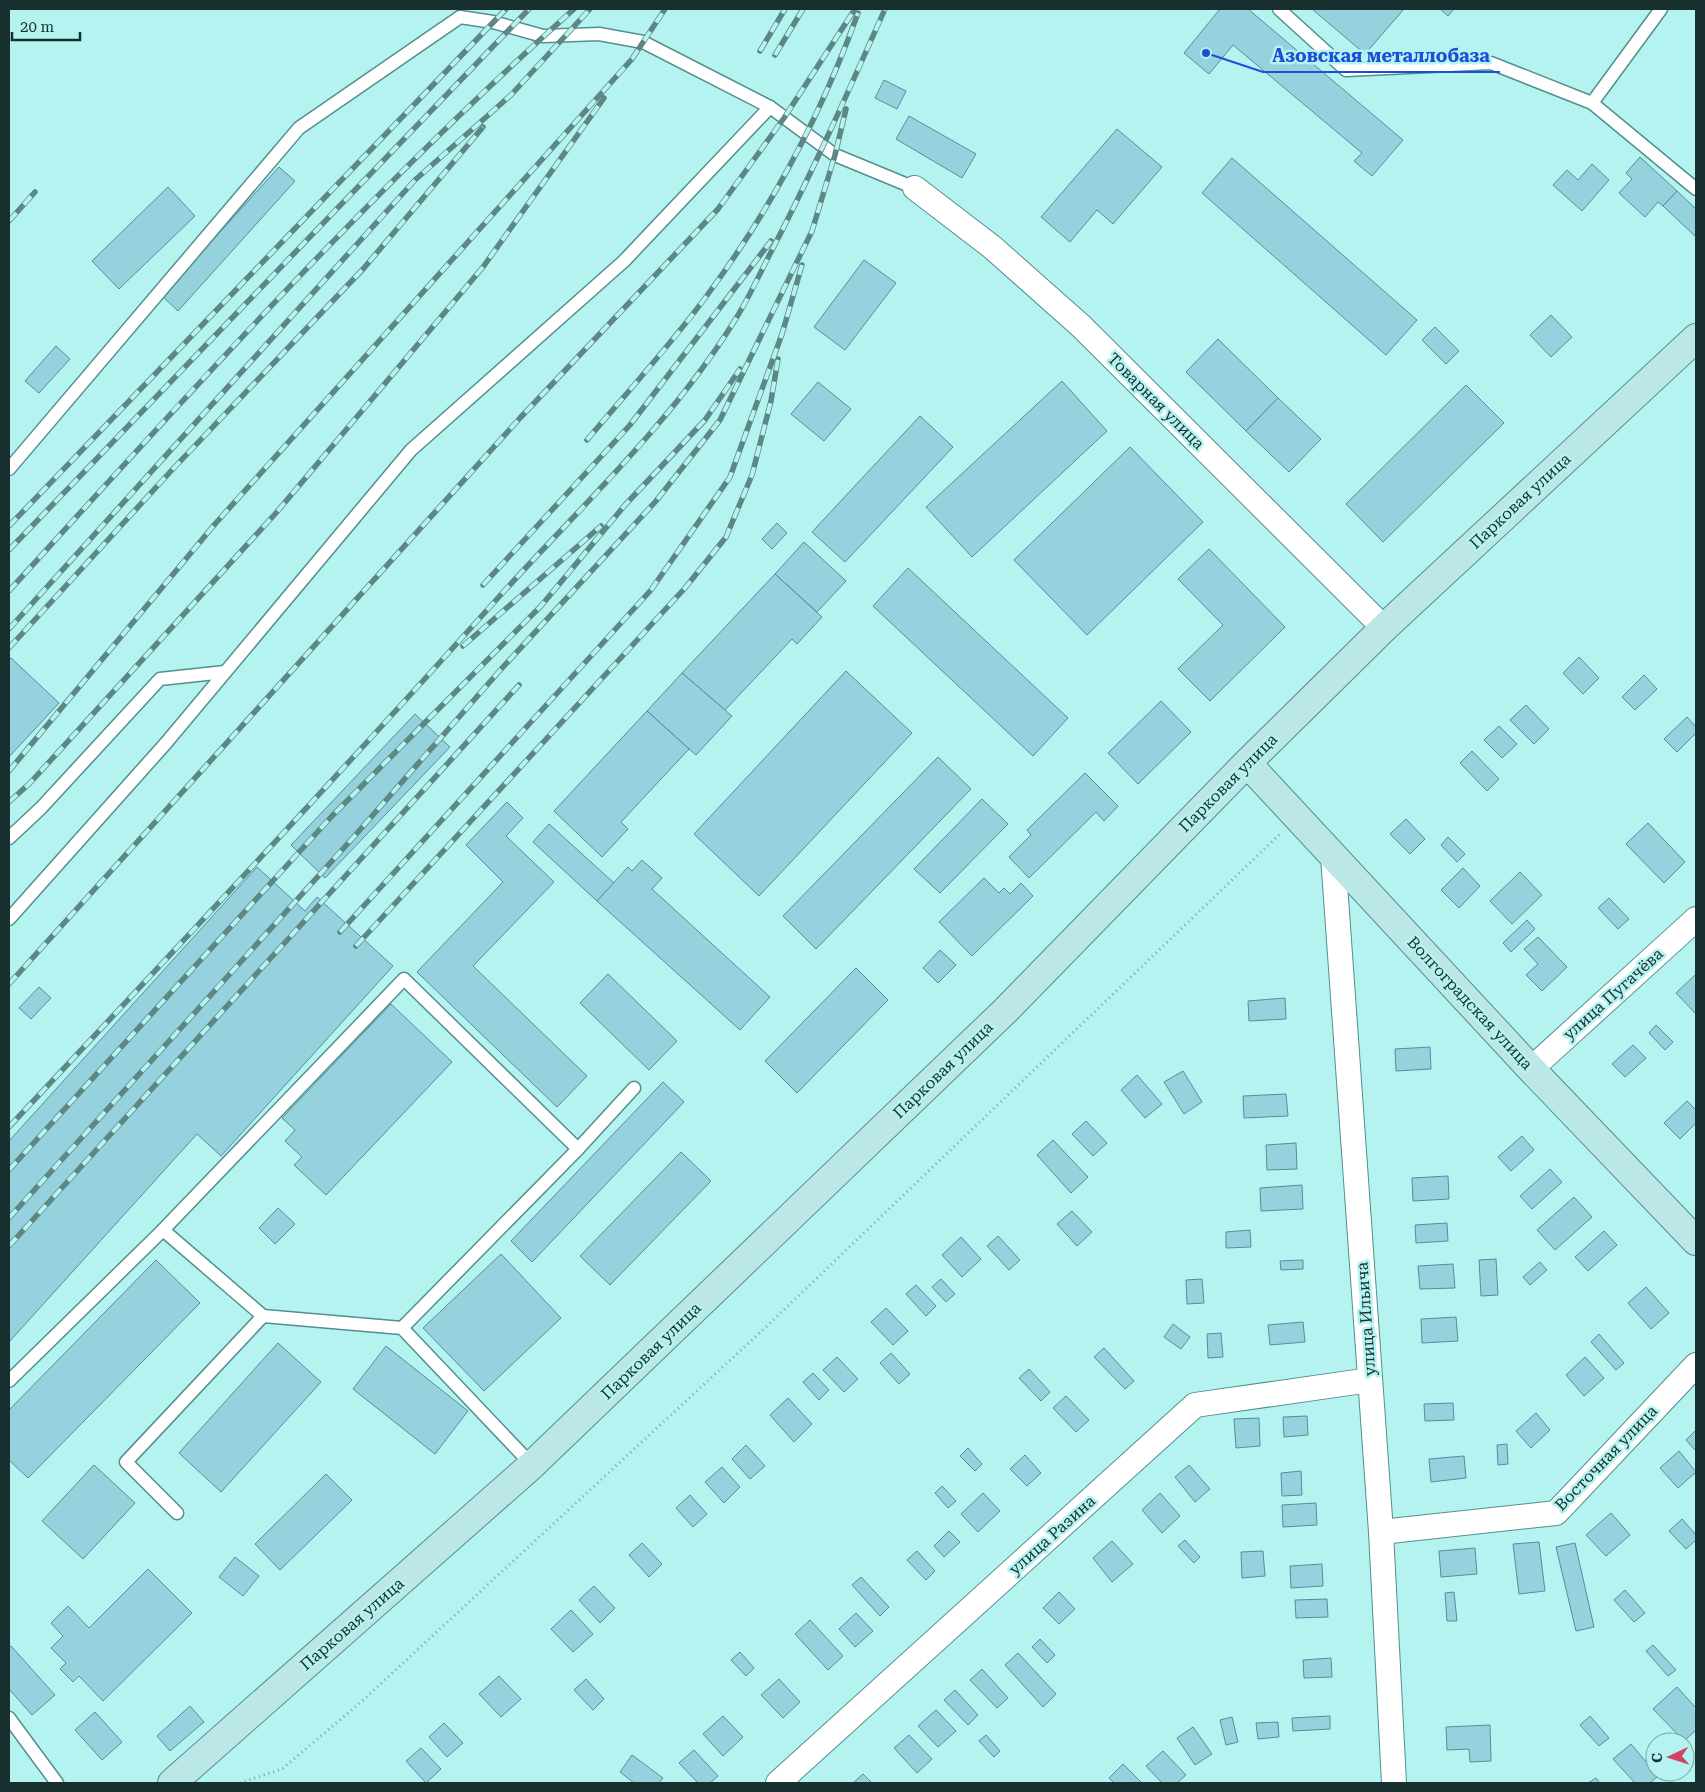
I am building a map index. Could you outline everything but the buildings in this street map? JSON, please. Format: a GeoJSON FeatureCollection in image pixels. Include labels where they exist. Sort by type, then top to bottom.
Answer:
{"type":"FeatureCollection","features":[{"type":"Feature","properties":{"kind":"main road","name":"Парковая улица"},"geometry":{"type":"LineString","coordinates":[[172,1783],[532,1465],[1005,1012],[1247,763],[1384,628],[1696,338]]}},
{"type":"Feature","properties":{"kind":"main road","name":"Волгоградская улица"},"geometry":{"type":"LineString","coordinates":[[1247,763],[1530,1068],[1696,1241]]}},
{"type":"Feature","properties":{"kind":"street","name":"Товарная улица"},"geometry":{"type":"LineString","coordinates":[[915,188],[992,247],[1081,326],[1384,628]]}},
{"type":"Feature","properties":{"kind":"street","name":"улица Ильича"},"geometry":{"type":"LineString","coordinates":[[1333,856],[1381,1532],[1392,1783]]}},
{"type":"Feature","properties":{"kind":"street","name":"улица Пугачёва"},"geometry":{"type":"LineString","coordinates":[[1530,1068],[1696,919]]}},
{"type":"Feature","properties":{"kind":"street","name":"Восточная улица"},"geometry":{"type":"LineString","coordinates":[[1381,1532],[1556,1513],[1696,1365]]}},
{"type":"Feature","properties":{"kind":"street","name":"улица Разина"},"geometry":{"type":"LineString","coordinates":[[778,1783],[1195,1405],[1370,1380]]}},
{"type":"Feature","properties":{"kind":"lane"},"geometry":{"type":"LineString","coordinates":[[1279,9],[1346,70],[1491,63],[1592,103],[1696,190]]}},
{"type":"Feature","properties":{"kind":"lane"},"geometry":{"type":"LineString","coordinates":[[1592,103],[1661,9]]}},
{"type":"Feature","properties":{"kind":"lane"},"geometry":{"type":"LineString","coordinates":[[9,469],[299,128],[460,17],[494,22],[543,36],[599,34],[643,42],[770,107],[835,155],[915,188]]}},
{"type":"Feature","properties":{"kind":"lane"},"geometry":{"type":"LineString","coordinates":[[9,920],[166,743],[411,450],[624,261],[770,107]]}},
{"type":"Feature","properties":{"kind":"lane"},"geometry":{"type":"LineString","coordinates":[[9,838],[41,808],[160,679],[226,672]]}},
{"type":"Feature","properties":{"kind":"lane"},"geometry":{"type":"LineString","coordinates":[[9,1381],[163,1230],[404,979],[578,1149]]}},
{"type":"Feature","properties":{"kind":"lane"},"geometry":{"type":"LineString","coordinates":[[402,1328],[578,1149],[634,1088]]}},
{"type":"Feature","properties":{"kind":"lane"},"geometry":{"type":"LineString","coordinates":[[163,1230],[263,1316],[402,1328],[532,1465]]}},
{"type":"Feature","properties":{"kind":"lane"},"geometry":{"type":"LineString","coordinates":[[177,1513],[126,1462],[263,1316]]}},
{"type":"Feature","properties":{"kind":"lane"},"geometry":{"type":"LineString","coordinates":[[9,1718],[57,1783]]}},
{"type":"Feature","properties":{"kind":"path"},"geometry":{"type":"LineString","coordinates":[[240,1783],[282,1769],[360,1703],[767,1326],[1298,816]]}},
{"type":"Feature","properties":{"kind":"railway"},"geometry":{"type":"LineString","coordinates":[[9,526],[506,9]]}},
{"type":"Feature","properties":{"kind":"railway"},"geometry":{"type":"LineString","coordinates":[[9,550],[529,9]]}},
{"type":"Feature","properties":{"kind":"railway"},"geometry":{"type":"LineString","coordinates":[[9,591],[284,292],[426,148],[499,77],[574,9]]}},
{"type":"Feature","properties":{"kind":"railway"},"geometry":{"type":"LineString","coordinates":[[9,629],[415,180],[511,95],[590,9]]}},
{"type":"Feature","properties":{"kind":"railway"},"geometry":{"type":"LineString","coordinates":[[9,771],[215,524],[632,59],[665,9]]}},
{"type":"Feature","properties":{"kind":"railway"},"geometry":{"type":"LineString","coordinates":[[760,51],[785,9]]}},
{"type":"Feature","properties":{"kind":"railway"},"geometry":{"type":"LineString","coordinates":[[775,55],[803,9]]}},
{"type":"Feature","properties":{"kind":"railway"},"geometry":{"type":"LineString","coordinates":[[9,984],[520,418],[718,209],[784,118],[855,9]]}},
{"type":"Feature","properties":{"kind":"railway"},"geometry":{"type":"LineString","coordinates":[[9,1127],[255,864],[622,465],[682,395],[735,320],[750,294],[816,160],[885,9]]}},
{"type":"Feature","properties":{"kind":"railway"},"geometry":{"type":"LineString","coordinates":[[587,440],[694,313],[753,228],[774,194],[811,123],[844,50],[858,13]]}},
{"type":"Feature","properties":{"kind":"railway"},"geometry":{"type":"LineString","coordinates":[[9,802],[30,783],[276,513],[483,267],[604,98]]}},
{"type":"Feature","properties":{"kind":"railway"},"geometry":{"type":"LineString","coordinates":[[9,1218],[351,840],[503,667],[656,501],[720,420],[812,231],[835,155],[846,109]]}},
{"type":"Feature","properties":{"kind":"railway"},"geometry":{"type":"LineString","coordinates":[[9,648],[171,471],[364,268],[483,127]]}},
{"type":"Feature","properties":{"kind":"railway"},"geometry":{"type":"LineString","coordinates":[[9,221],[35,192]]}},
{"type":"Feature","properties":{"kind":"railway"},"geometry":{"type":"LineString","coordinates":[[483,585],[630,425],[771,241]]}},
{"type":"Feature","properties":{"kind":"railway"},"geometry":{"type":"LineString","coordinates":[[340,932],[651,590],[730,477],[782,334],[802,265]]}},
{"type":"Feature","properties":{"kind":"railway"},"geometry":{"type":"LineString","coordinates":[[356,946],[685,588],[726,537],[752,475],[771,401],[778,359]]}},
{"type":"Feature","properties":{"kind":"railway"},"geometry":{"type":"LineString","coordinates":[[9,1170],[332,816],[541,606],[625,505],[705,420],[740,369]]}},
{"type":"Feature","properties":{"kind":"railway"},"geometry":{"type":"LineString","coordinates":[[463,646],[601,526]]}},
{"type":"Feature","properties":{"kind":"railway"},"geometry":{"type":"LineString","coordinates":[[9,1246],[519,685]]}},
{"type":"Feature","properties":{"kind":"place","name":"Азовская металлобаза"},"geometry":{"type":"Point","coordinates":[1206,53]}}]}
